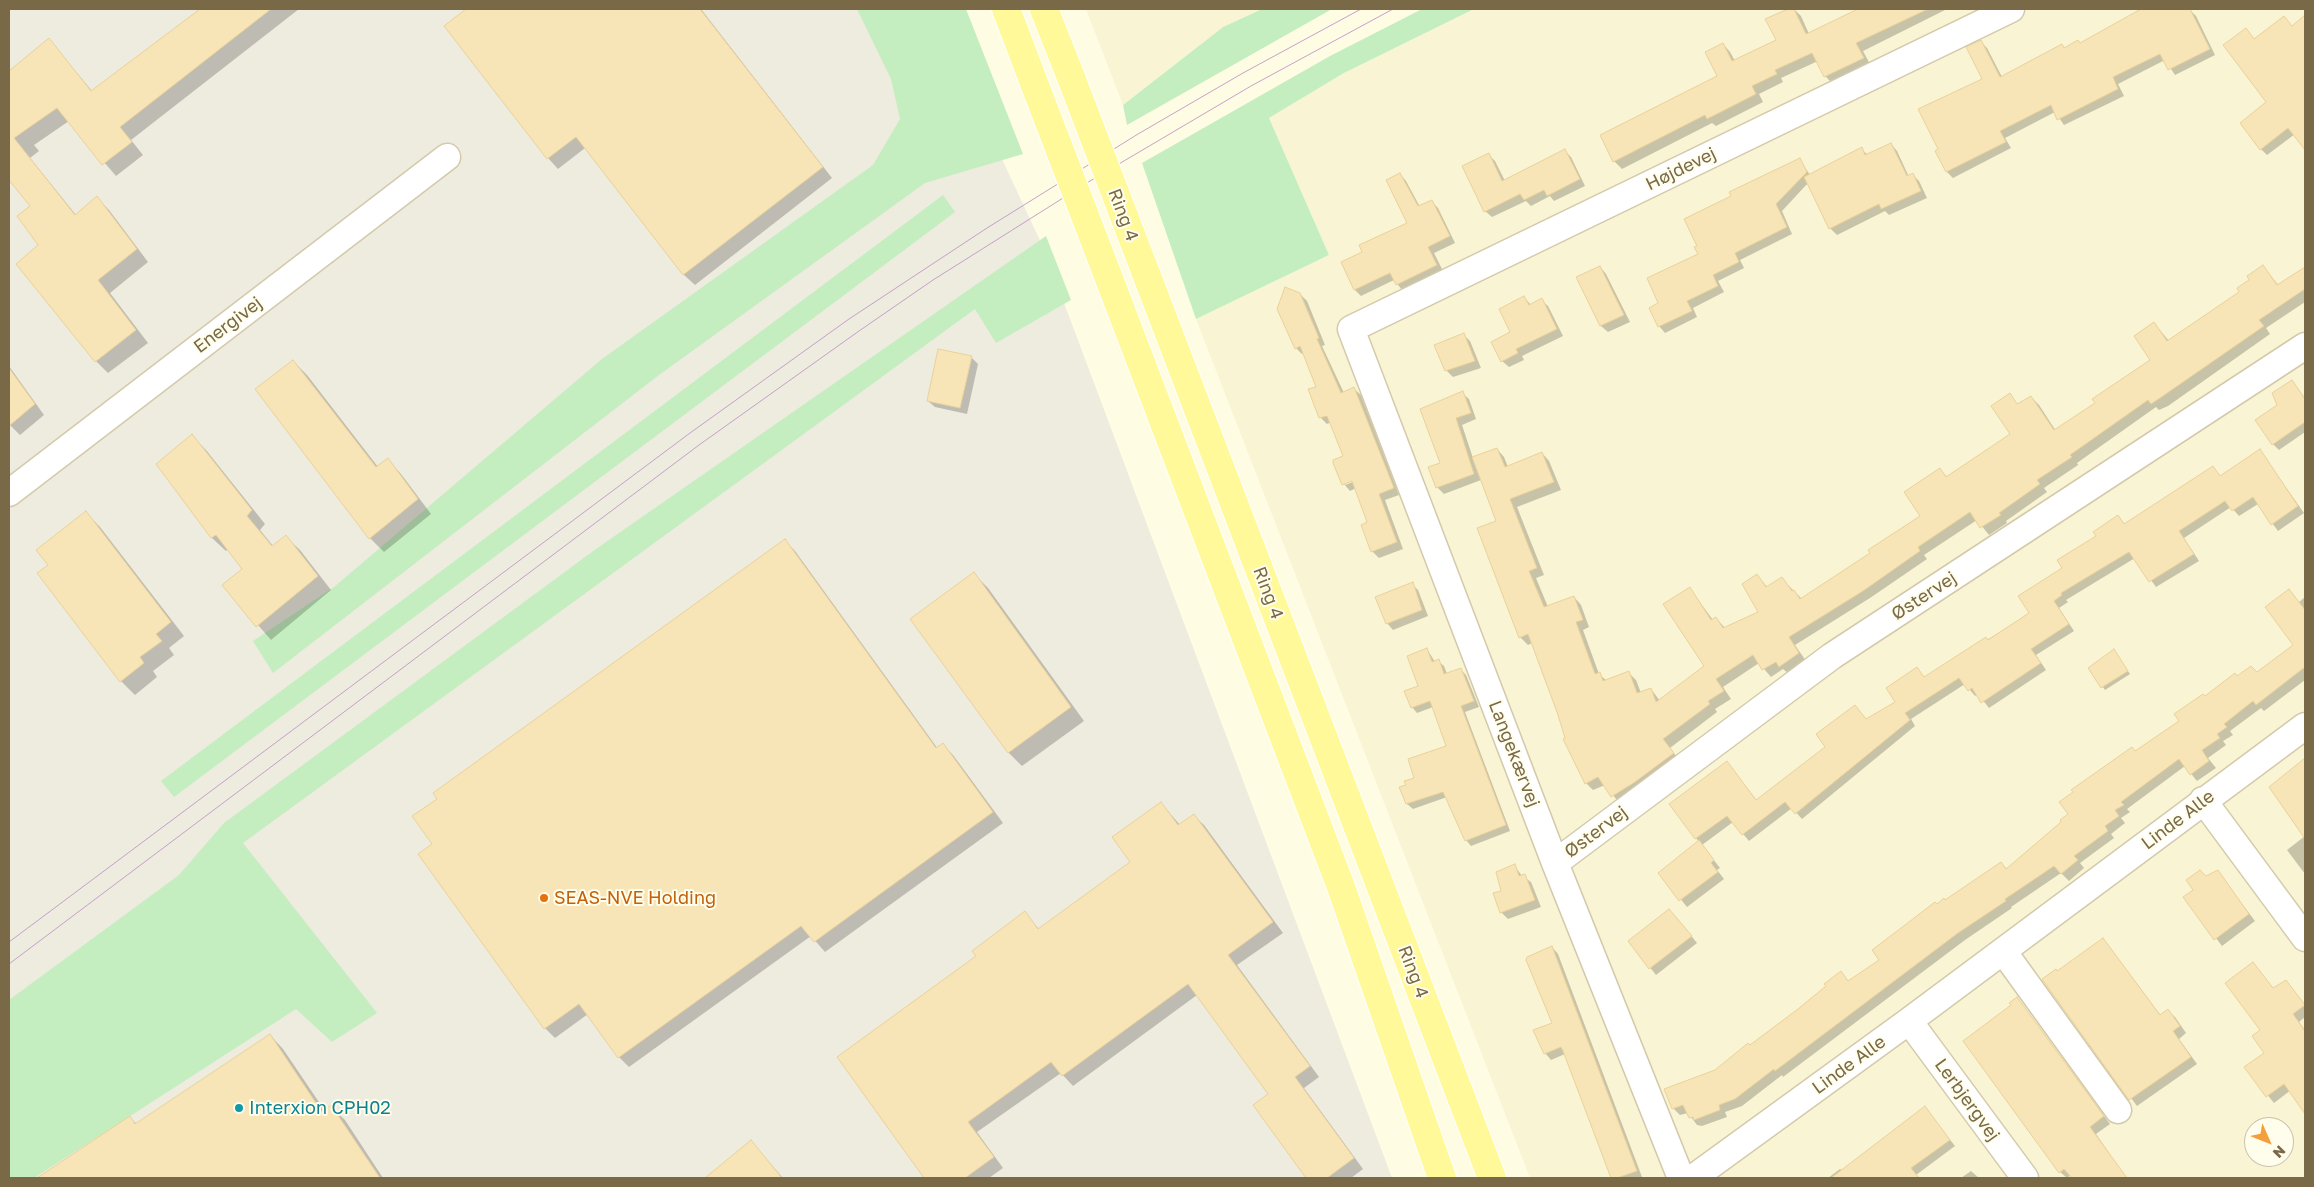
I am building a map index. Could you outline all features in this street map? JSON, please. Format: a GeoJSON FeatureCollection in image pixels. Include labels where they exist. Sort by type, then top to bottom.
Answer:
{"type":"FeatureCollection","features":[{"type":"Feature","properties":{"kind":"main road","name":"Ring 4"},"geometry":{"type":"LineString","coordinates":[[1006,9],[1341,887],[1442,1178]]}},
{"type":"Feature","properties":{"kind":"main road","name":"Ring 4"},"geometry":{"type":"LineString","coordinates":[[1044,9],[1492,1178]]}},
{"type":"Feature","properties":{"kind":"street","name":"Højdevej"},"geometry":{"type":"LineString","coordinates":[[1351,329],[2011,9]]}},
{"type":"Feature","properties":{"kind":"street","name":"Energivej"},"geometry":{"type":"LineString","coordinates":[[9,493],[447,157]]}},
{"type":"Feature","properties":{"kind":"street","name":"Langekærvej"},"geometry":{"type":"LineString","coordinates":[[1351,329],[1555,863],[1681,1178]]}},
{"type":"Feature","properties":{"kind":"street","name":"Østervej"},"geometry":{"type":"LineString","coordinates":[[1555,863],[1832,656],[2305,346]]}},
{"type":"Feature","properties":{"kind":"street","name":"Linde Alle"},"geometry":{"type":"LineString","coordinates":[[1693,1178],[1910,1021],[2203,800],[2305,726]]}},
{"type":"Feature","properties":{"kind":"street"},"geometry":{"type":"LineString","coordinates":[[2203,800],[2305,938]]}},
{"type":"Feature","properties":{"kind":"street"},"geometry":{"type":"LineString","coordinates":[[2003,951],[2118,1110]]}},
{"type":"Feature","properties":{"kind":"street","name":"Lerbjergvej"},"geometry":{"type":"LineString","coordinates":[[1910,1021],[2025,1178]]}},
{"type":"Feature","properties":{"kind":"shaded area"},"geometry":{"type":"Polygon","coordinates":[[[9,9],[932,9],[1043,247],[1392,1178],[9,1178],[9,9]]]}},
{"type":"Feature","properties":{"kind":"shaded area"},"geometry":{"type":"Polygon","coordinates":[[[1086,9],[1262,9],[1223,27],[1123,105],[1086,9]]]}},
{"type":"Feature","properties":{"kind":"shaded area"},"geometry":{"type":"Polygon","coordinates":[[[1474,9],[2305,9],[2305,1178],[1530,1178],[1196,319],[1329,255],[1269,118],[1344,73],[1474,9]]]}},
{"type":"Feature","properties":{"kind":"green space"},"geometry":{"type":"Polygon","coordinates":[[[857,9],[966,9],[1023,154],[925,183],[659,375],[273,673],[253,641],[334,587],[602,359],[873,165],[900,119],[891,79],[857,9]]]}},
{"type":"Feature","properties":{"kind":"green space"},"geometry":{"type":"Polygon","coordinates":[[[1262,9],[1332,9],[1127,125],[1123,105],[1223,27],[1262,9]]]}},
{"type":"Feature","properties":{"kind":"green space"},"geometry":{"type":"Polygon","coordinates":[[[1422,9],[1474,9],[1344,73],[1269,118],[1329,255],[1196,319],[1142,163],[1330,56],[1422,9]]]}},
{"type":"Feature","properties":{"kind":"green space"},"geometry":{"type":"Polygon","coordinates":[[[943,195],[955,212],[174,797],[161,781],[943,195]]]}},
{"type":"Feature","properties":{"kind":"green space"},"geometry":{"type":"Polygon","coordinates":[[[1046,236],[1071,300],[996,343],[975,309],[243,843],[377,1013],[332,1042],[296,1009],[34,1178],[9,1178],[9,1000],[179,875],[224,823],[596,549],[1046,236]]]}},
{"type":"Feature","properties":{"kind":"building"},"geometry":{"type":"Polygon","coordinates":[[[200,9],[271,9],[120,127],[132,142],[102,165],[57,108],[14,138],[75,215],[97,196],[137,249],[98,280],[136,330],[95,362],[16,264],[38,245],[17,216],[30,206],[9,180],[9,71],[49,38],[91,91],[200,9]]]}},
{"type":"Feature","properties":{"kind":"building"},"geometry":{"type":"Polygon","coordinates":[[[466,9],[700,9],[823,167],[683,275],[576,137],[547,159],[444,26],[466,9]]]}},
{"type":"Feature","properties":{"kind":"building"},"geometry":{"type":"Polygon","coordinates":[[[1788,9],[1794,9],[1806,34],[1858,9],[1928,9],[1856,43],[1864,58],[1824,77],[1812,53],[1775,70],[1777,74],[1752,86],[1756,94],[1707,119],[1705,115],[1613,162],[1600,135],[1717,76],[1705,52],[1723,43],[1732,61],[1776,40],[1765,19],[1788,9]]]}},
{"type":"Feature","properties":{"kind":"building"},"geometry":{"type":"Polygon","coordinates":[[[2141,9],[2190,9],[2210,49],[2168,70],[2160,54],[2113,77],[2118,89],[2057,120],[2051,105],[2000,131],[2006,142],[1946,172],[1935,151],[1938,149],[1918,109],[1982,79],[1966,47],[1981,40],[2000,77],[2062,44],[2064,48],[2078,40],[2080,43],[2141,9]]]}},
{"type":"Feature","properties":{"kind":"building"},"geometry":{"type":"Polygon","coordinates":[[[2305,15],[2305,150],[2288,128],[2260,150],[2240,123],[2266,102],[2223,45],[2246,28],[2254,39],[2284,16],[2292,26],[2305,15]]]}},
{"type":"Feature","properties":{"kind":"building"},"geometry":{"type":"Polygon","coordinates":[[[1891,143],[1907,176],[1913,173],[1921,191],[1881,209],[1879,204],[1829,229],[1804,177],[1862,147],[1865,155],[1891,143]]]}},
{"type":"Feature","properties":{"kind":"building"},"geometry":{"type":"Polygon","coordinates":[[[1565,149],[1580,179],[1547,196],[1544,190],[1524,200],[1520,194],[1484,212],[1462,166],[1489,153],[1502,181],[1565,149]]]}},
{"type":"Feature","properties":{"kind":"building"},"geometry":{"type":"Polygon","coordinates":[[[1800,158],[1807,172],[1776,204],[1787,227],[1735,253],[1739,262],[1713,275],[1718,286],[1687,301],[1692,311],[1658,327],[1649,308],[1658,303],[1647,278],[1698,254],[1694,247],[1697,246],[1684,219],[1731,196],[1729,192],[1800,158]]]}},
{"type":"Feature","properties":{"kind":"building"},"geometry":{"type":"Polygon","coordinates":[[[1400,173],[1418,206],[1432,200],[1450,236],[1428,247],[1437,265],[1396,285],[1390,273],[1354,290],[1341,262],[1362,252],[1359,245],[1407,223],[1386,180],[1400,173]]]}},
{"type":"Feature","properties":{"kind":"building"},"geometry":{"type":"Polygon","coordinates":[[[2263,265],[2277,285],[2305,267],[2305,289],[2259,320],[2264,326],[2151,404],[2148,400],[2070,455],[2072,457],[2037,480],[2040,484],[1999,513],[2001,515],[1980,528],[1970,512],[1918,547],[1920,551],[1863,591],[1789,637],[1799,653],[1779,667],[1776,662],[1762,670],[1753,655],[1716,679],[1724,691],[1708,701],[1710,704],[1663,739],[1674,753],[1635,782],[1611,797],[1598,777],[1585,784],[1563,739],[1565,738],[1557,712],[1528,634],[1519,638],[1477,528],[1496,521],[1472,457],[1497,448],[1505,467],[1542,452],[1554,482],[1510,499],[1537,568],[1529,571],[1544,607],[1574,596],[1583,620],[1576,622],[1595,674],[1600,672],[1603,681],[1629,671],[1637,693],[1651,688],[1656,702],[1704,666],[1663,604],[1690,587],[1711,620],[1716,617],[1723,628],[1758,612],[1742,584],[1757,574],[1766,587],[1782,577],[1800,599],[1870,553],[1868,550],[1920,516],[1904,492],[1940,468],[1946,477],[2010,434],[1991,406],[2010,393],[2017,404],[2031,396],[2054,430],[2095,403],[2092,399],[2150,360],[2134,336],[2154,322],[2167,341],[2239,292],[2237,288],[2249,280],[2247,276],[2263,265]]]}},
{"type":"Feature","properties":{"kind":"building"},"geometry":{"type":"Polygon","coordinates":[[[1600,266],[1624,315],[1600,326],[1576,277],[1600,266]]]}},
{"type":"Feature","properties":{"kind":"building"},"geometry":{"type":"Polygon","coordinates":[[[1285,287],[1300,293],[1319,338],[1317,339],[1341,393],[1354,387],[1394,488],[1379,494],[1397,542],[1371,552],[1361,525],[1367,522],[1352,481],[1342,485],[1333,463],[1333,460],[1343,456],[1327,416],[1319,418],[1308,389],[1316,387],[1300,346],[1295,349],[1277,309],[1285,287]]]}},
{"type":"Feature","properties":{"kind":"building"},"geometry":{"type":"Polygon","coordinates":[[[1524,296],[1529,305],[1542,298],[1557,329],[1516,349],[1518,353],[1501,362],[1491,342],[1510,332],[1499,309],[1524,296]]]}},
{"type":"Feature","properties":{"kind":"building"},"geometry":{"type":"Polygon","coordinates":[[[1464,333],[1475,361],[1445,371],[1434,345],[1464,333]]]}},
{"type":"Feature","properties":{"kind":"building"},"geometry":{"type":"Polygon","coordinates":[[[938,349],[972,356],[960,408],[927,401],[938,349]]]}},
{"type":"Feature","properties":{"kind":"building"},"geometry":{"type":"Polygon","coordinates":[[[293,360],[376,467],[388,458],[418,499],[369,539],[255,389],[293,360]]]}},
{"type":"Feature","properties":{"kind":"building"},"geometry":{"type":"Polygon","coordinates":[[[9,368],[35,404],[9,426],[9,368]]]}},
{"type":"Feature","properties":{"kind":"building"},"geometry":{"type":"Polygon","coordinates":[[[2292,380],[2305,399],[2305,422],[2272,445],[2255,420],[2277,405],[2272,393],[2292,380]]]}},
{"type":"Feature","properties":{"kind":"building"},"geometry":{"type":"Polygon","coordinates":[[[1463,391],[1471,413],[1456,418],[1474,474],[1436,488],[1428,467],[1440,463],[1420,409],[1463,391]]]}},
{"type":"Feature","properties":{"kind":"building"},"geometry":{"type":"Polygon","coordinates":[[[192,434],[252,510],[247,516],[272,546],[286,535],[318,576],[256,627],[222,585],[242,569],[216,535],[211,538],[156,464],[192,434]]]}},
{"type":"Feature","properties":{"kind":"building"},"geometry":{"type":"Polygon","coordinates":[[[2260,449],[2298,506],[2271,525],[2253,497],[2232,511],[2225,501],[2179,531],[2194,554],[2149,582],[2129,552],[2061,593],[2062,595],[2054,601],[2069,624],[2031,649],[2041,663],[1981,703],[1972,688],[1968,691],[1959,678],[1905,713],[1910,720],[1795,814],[1785,802],[1742,835],[1727,816],[1695,839],[1669,804],[1727,761],[1756,800],[1825,747],[1816,734],[1855,705],[1866,719],[1895,702],[1886,688],[1917,667],[1924,677],[1986,637],[1988,640],[2029,613],[2018,596],[2062,568],[2057,560],[2096,536],[2093,532],[2118,515],[2124,524],[2213,466],[2220,476],[2260,449]]]}},
{"type":"Feature","properties":{"kind":"building"},"geometry":{"type":"Polygon","coordinates":[[[86,511],[171,622],[156,634],[162,641],[140,657],[144,663],[120,682],[37,573],[48,565],[36,550],[86,511]]]}},
{"type":"Feature","properties":{"kind":"building"},"geometry":{"type":"Polygon","coordinates":[[[785,539],[936,748],[943,743],[993,812],[814,942],[801,926],[618,1058],[579,1004],[544,1029],[418,854],[432,844],[412,816],[437,799],[433,793],[785,539]]]}},
{"type":"Feature","properties":{"kind":"building"},"geometry":{"type":"Polygon","coordinates":[[[974,572],[1071,707],[1008,753],[910,619],[974,572]]]}},
{"type":"Feature","properties":{"kind":"building"},"geometry":{"type":"Polygon","coordinates":[[[1413,582],[1422,610],[1386,624],[1375,597],[1413,582]]]}},
{"type":"Feature","properties":{"kind":"building"},"geometry":{"type":"Polygon","coordinates":[[[2289,589],[2305,610],[2305,667],[2256,705],[2253,701],[2224,724],[2227,727],[2217,734],[2220,738],[2202,750],[2209,761],[2190,775],[2179,759],[2121,802],[2124,805],[2115,810],[2119,816],[2105,826],[2108,831],[2074,856],[2078,860],[2061,874],[2054,866],[2005,899],[2006,901],[1958,933],[1775,1071],[1774,1069],[1735,1099],[1719,1105],[1720,1110],[1694,1120],[1693,1117],[1689,1118],[1683,1105],[1672,1109],[1664,1089],[1715,1070],[1748,1043],[1750,1045],[1798,1009],[1826,986],[1824,984],[1841,971],[1848,981],[1879,960],[1872,950],[1935,902],[1937,904],[1944,898],[1945,900],[2001,862],[2006,869],[2061,822],[2060,820],[2068,814],[2059,802],[2073,792],[2071,790],[2132,747],[2135,751],[2179,721],[2174,714],[2203,694],[2205,696],[2235,673],[2237,676],[2251,666],[2257,672],[2293,645],[2265,607],[2289,589]]]}},
{"type":"Feature","properties":{"kind":"building"},"geometry":{"type":"Polygon","coordinates":[[[1427,648],[1432,662],[1439,659],[1444,674],[1461,668],[1474,701],[1461,706],[1506,825],[1465,841],[1443,792],[1406,804],[1399,787],[1406,785],[1404,781],[1414,778],[1408,759],[1446,746],[1430,701],[1411,708],[1404,691],[1418,686],[1407,656],[1427,648]]]}},
{"type":"Feature","properties":{"kind":"building"},"geometry":{"type":"Polygon","coordinates":[[[2114,649],[2128,671],[2101,688],[2088,668],[2114,649]]]}},
{"type":"Feature","properties":{"kind":"building"},"geometry":{"type":"Polygon","coordinates":[[[2305,758],[2305,839],[2269,787],[2305,758]]]}},
{"type":"Feature","properties":{"kind":"building"},"geometry":{"type":"Polygon","coordinates":[[[1161,802],[1178,825],[1194,814],[1273,922],[1228,955],[1310,1066],[1295,1077],[1354,1158],[1327,1178],[1306,1178],[1253,1105],[1268,1094],[1188,984],[1062,1076],[1051,1062],[968,1122],[994,1157],[965,1178],[924,1178],[837,1057],[976,956],[972,951],[1025,911],[1038,929],[1130,862],[1112,837],[1161,802]]]}},
{"type":"Feature","properties":{"kind":"building"},"geometry":{"type":"Polygon","coordinates":[[[1699,840],[1714,860],[1711,863],[1718,872],[1679,901],[1658,873],[1699,840]]]}},
{"type":"Feature","properties":{"kind":"building"},"geometry":{"type":"Polygon","coordinates":[[[1515,864],[1519,876],[1525,874],[1535,900],[1500,913],[1493,893],[1501,891],[1496,872],[1515,864]]]}},
{"type":"Feature","properties":{"kind":"building"},"geometry":{"type":"Polygon","coordinates":[[[2200,870],[2206,876],[2218,870],[2249,914],[2214,940],[2183,897],[2193,890],[2186,880],[2200,870]]]}},
{"type":"Feature","properties":{"kind":"building"},"geometry":{"type":"Polygon","coordinates":[[[1669,909],[1692,936],[1649,969],[1628,941],[1669,909]]]}},
{"type":"Feature","properties":{"kind":"building"},"geometry":{"type":"Polygon","coordinates":[[[2103,938],[2160,1015],[2168,1009],[2180,1026],[2173,1031],[2191,1057],[2129,1100],[2042,979],[2056,969],[2057,971],[2103,938]]]}},
{"type":"Feature","properties":{"kind":"building"},"geometry":{"type":"Polygon","coordinates":[[[1552,946],[1637,1171],[1617,1178],[1611,1178],[1561,1047],[1544,1054],[1533,1030],[1552,1023],[1526,960],[1527,957],[1552,946]]]}},
{"type":"Feature","properties":{"kind":"building"},"geometry":{"type":"Polygon","coordinates":[[[2253,962],[2273,988],[2286,980],[2305,1005],[2293,1014],[2305,1031],[2305,1114],[2284,1084],[2266,1097],[2244,1067],[2264,1053],[2252,1036],[2260,1030],[2225,983],[2253,962]]]}},
{"type":"Feature","properties":{"kind":"building"},"geometry":{"type":"Polygon","coordinates":[[[2017,997],[2104,1116],[2090,1127],[2127,1178],[2072,1178],[2064,1169],[2059,1173],[1963,1041],[2011,1005],[2009,1003],[2017,997]]]}},
{"type":"Feature","properties":{"kind":"building","name":"Interxion CPH02"},"geometry":{"type":"Polygon","coordinates":[[[270,1034],[322,1112],[331,1105],[380,1178],[37,1178],[130,1116],[135,1124],[270,1034]]]}},
{"type":"Feature","properties":{"kind":"building"},"geometry":{"type":"Polygon","coordinates":[[[1925,1106],[1950,1140],[1911,1168],[1919,1178],[1831,1178],[1925,1106]]]}},
{"type":"Feature","properties":{"kind":"building"},"geometry":{"type":"Polygon","coordinates":[[[751,1140],[782,1178],[705,1178],[751,1140]]]}},
{"type":"Feature","properties":{"kind":"tram line"},"geometry":{"type":"LineString","coordinates":[[9,942],[690,433],[849,319],[987,228],[1138,134],[1243,73],[1361,9]]}},
{"type":"Feature","properties":{"kind":"tram line"},"geometry":{"type":"LineString","coordinates":[[9,964],[699,445],[859,331],[933,280],[1090,181],[1251,86],[1393,9]]}},
{"type":"Feature","properties":{"kind":"place","name":"SEAS-NVE Holding"},"geometry":{"type":"Point","coordinates":[544,898]}},
{"type":"Feature","properties":{"kind":"place","name":"Interxion CPH02"},"geometry":{"type":"Point","coordinates":[239,1108]}}]}
